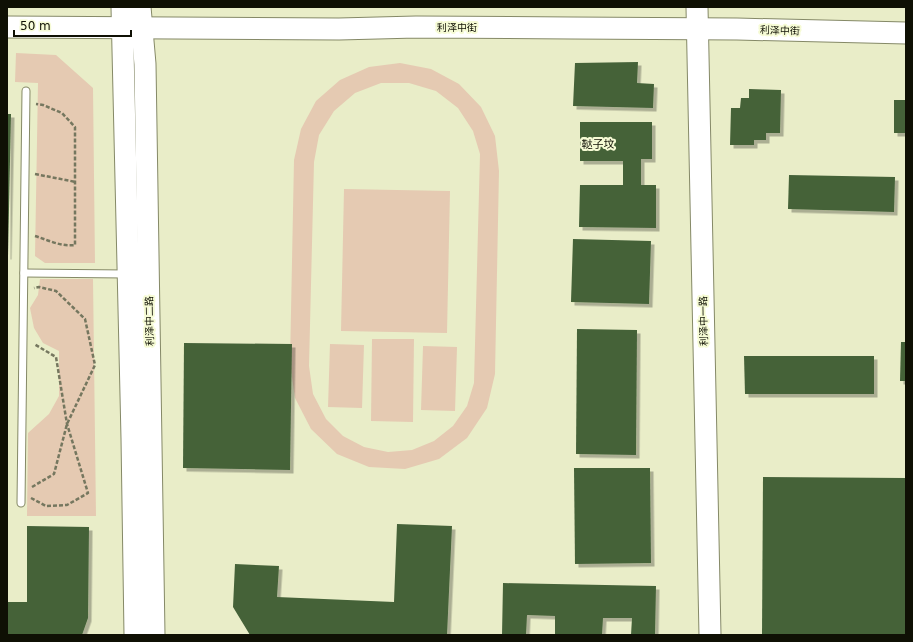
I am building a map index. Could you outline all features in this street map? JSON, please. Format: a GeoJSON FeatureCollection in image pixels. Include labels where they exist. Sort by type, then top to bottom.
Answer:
{"type":"FeatureCollection","features":[{"type":"Feature","properties":{"kind":"street","name":"利泽中二路"},"geometry":{"type":"LineString","coordinates":[[122,7],[132,28],[145,64],[154,635]]}},
{"type":"Feature","properties":{"kind":"street","name":"利泽中二路"},"geometry":{"type":"LineString","coordinates":[[135,635],[128,274],[132,28],[140,7]]}},
{"type":"Feature","properties":{"kind":"street","name":"利泽中一路"},"geometry":{"type":"LineString","coordinates":[[697,7],[710,635]]}},
{"type":"Feature","properties":{"kind":"street","name":"利泽中街"},"geometry":{"type":"LineString","coordinates":[[7,27],[736,29],[906,34]]}},
{"type":"Feature","properties":{"kind":"lane"},"geometry":{"type":"LineString","coordinates":[[21,503],[26,91]]}},
{"type":"Feature","properties":{"kind":"lane"},"geometry":{"type":"LineString","coordinates":[[24,273],[128,274]]}},
{"type":"Feature","properties":{"kind":"path"},"geometry":{"type":"LineString","coordinates":[[24,233],[57,244],[68,246],[75,245],[75,127],[62,113],[43,105],[26,102]]}},
{"type":"Feature","properties":{"kind":"path"},"geometry":{"type":"LineString","coordinates":[[24,172],[76,182]]}},
{"type":"Feature","properties":{"kind":"path"},"geometry":{"type":"LineString","coordinates":[[22,493],[54,474],[67,424],[95,365],[85,319],[56,291],[39,288],[24,289]]}},
{"type":"Feature","properties":{"kind":"path"},"geometry":{"type":"LineString","coordinates":[[22,493],[46,506],[67,506],[88,493],[67,424],[56,357],[23,338]]}},
{"type":"Feature","properties":{"kind":"shaded area"},"geometry":{"type":"Polygon","coordinates":[[[16,53],[56,55],[93,88],[95,263],[45,263],[35,256],[38,83],[15,82],[16,53]]]}},
{"type":"Feature","properties":{"kind":"shaded area"},"geometry":{"type":"Polygon","coordinates":[[[400,63],[431,69],[459,84],[481,107],[495,136],[499,171],[495,374],[487,408],[467,438],[439,459],[405,469],[369,467],[337,454],[311,429],[295,398],[290,363],[294,160],[301,129],[316,101],[340,80],[369,67],[400,63]],[[381,83],[355,93],[334,111],[319,135],[314,162],[309,366],[313,394],[326,419],[343,436],[364,447],[388,452],[412,450],[434,441],[453,426],[467,406],[474,383],[480,154],[473,131],[458,108],[436,91],[409,83],[381,83]]]}},
{"type":"Feature","properties":{"kind":"shaded area"},"geometry":{"type":"Polygon","coordinates":[[[344,189],[450,191],[447,333],[341,331],[344,189]]]}},
{"type":"Feature","properties":{"kind":"shaded area"},"geometry":{"type":"Polygon","coordinates":[[[40,279],[93,279],[96,516],[27,516],[28,433],[49,414],[59,396],[59,351],[43,343],[34,328],[30,308],[38,295],[40,279]]]}},
{"type":"Feature","properties":{"kind":"shaded area"},"geometry":{"type":"Polygon","coordinates":[[[372,339],[414,339],[413,422],[371,421],[372,339]]]}},
{"type":"Feature","properties":{"kind":"shaded area"},"geometry":{"type":"Polygon","coordinates":[[[330,344],[364,345],[362,408],[328,407],[330,344]]]}},
{"type":"Feature","properties":{"kind":"shaded area"},"geometry":{"type":"Polygon","coordinates":[[[423,346],[457,347],[455,411],[421,410],[423,346]]]}},
{"type":"Feature","properties":{"kind":"building"},"geometry":{"type":"Polygon","coordinates":[[[638,62],[637,83],[654,84],[653,108],[573,106],[575,63],[638,62]]]}},
{"type":"Feature","properties":{"kind":"building"},"geometry":{"type":"Polygon","coordinates":[[[749,89],[781,90],[780,133],[766,133],[766,140],[754,140],[754,145],[730,145],[731,108],[740,108],[741,98],[749,98],[749,89]]]}},
{"type":"Feature","properties":{"kind":"building"},"geometry":{"type":"Polygon","coordinates":[[[894,100],[906,100],[906,133],[894,133],[894,100]]]}},
{"type":"Feature","properties":{"kind":"building"},"geometry":{"type":"Polygon","coordinates":[[[7,114],[11,114],[8,256],[7,256],[7,114]]]}},
{"type":"Feature","properties":{"kind":"building"},"geometry":{"type":"Polygon","coordinates":[[[580,122],[652,122],[652,159],[641,159],[641,185],[656,185],[656,228],[579,227],[580,185],[623,185],[623,161],[580,161],[580,122]]]}},
{"type":"Feature","properties":{"kind":"building"},"geometry":{"type":"Polygon","coordinates":[[[789,175],[895,177],[894,212],[788,209],[789,175]]]}},
{"type":"Feature","properties":{"kind":"building"},"geometry":{"type":"Polygon","coordinates":[[[573,239],[651,241],[649,304],[571,302],[573,239]]]}},
{"type":"Feature","properties":{"kind":"building"},"geometry":{"type":"Polygon","coordinates":[[[577,329],[637,330],[636,455],[576,454],[577,329]]]}},
{"type":"Feature","properties":{"kind":"building"},"geometry":{"type":"Polygon","coordinates":[[[901,342],[906,342],[906,381],[900,381],[901,342]]]}},
{"type":"Feature","properties":{"kind":"building"},"geometry":{"type":"Polygon","coordinates":[[[184,343],[292,344],[290,470],[183,468],[184,343]]]}},
{"type":"Feature","properties":{"kind":"building"},"geometry":{"type":"Polygon","coordinates":[[[744,356],[874,356],[874,394],[745,394],[744,356]]]}},
{"type":"Feature","properties":{"kind":"building"},"geometry":{"type":"Polygon","coordinates":[[[574,468],[650,468],[651,563],[575,564],[574,468]]]}},
{"type":"Feature","properties":{"kind":"building"},"geometry":{"type":"Polygon","coordinates":[[[763,477],[906,478],[906,635],[762,635],[763,477]]]}},
{"type":"Feature","properties":{"kind":"building"},"geometry":{"type":"Polygon","coordinates":[[[397,524],[452,526],[447,635],[250,635],[233,607],[235,564],[279,566],[277,597],[394,602],[397,524]]]}},
{"type":"Feature","properties":{"kind":"building"},"geometry":{"type":"Polygon","coordinates":[[[27,526],[89,527],[88,618],[82,635],[7,635],[7,602],[27,602],[27,526]]]}},
{"type":"Feature","properties":{"kind":"building"},"geometry":{"type":"Polygon","coordinates":[[[503,583],[656,586],[655,635],[631,635],[632,618],[603,618],[602,635],[555,635],[555,616],[527,615],[526,635],[502,635],[503,583]]]}},
{"type":"Feature","properties":{"kind":"district","name":"鞑子坟"},"geometry":{"type":"Point","coordinates":[598,144]}}]}
